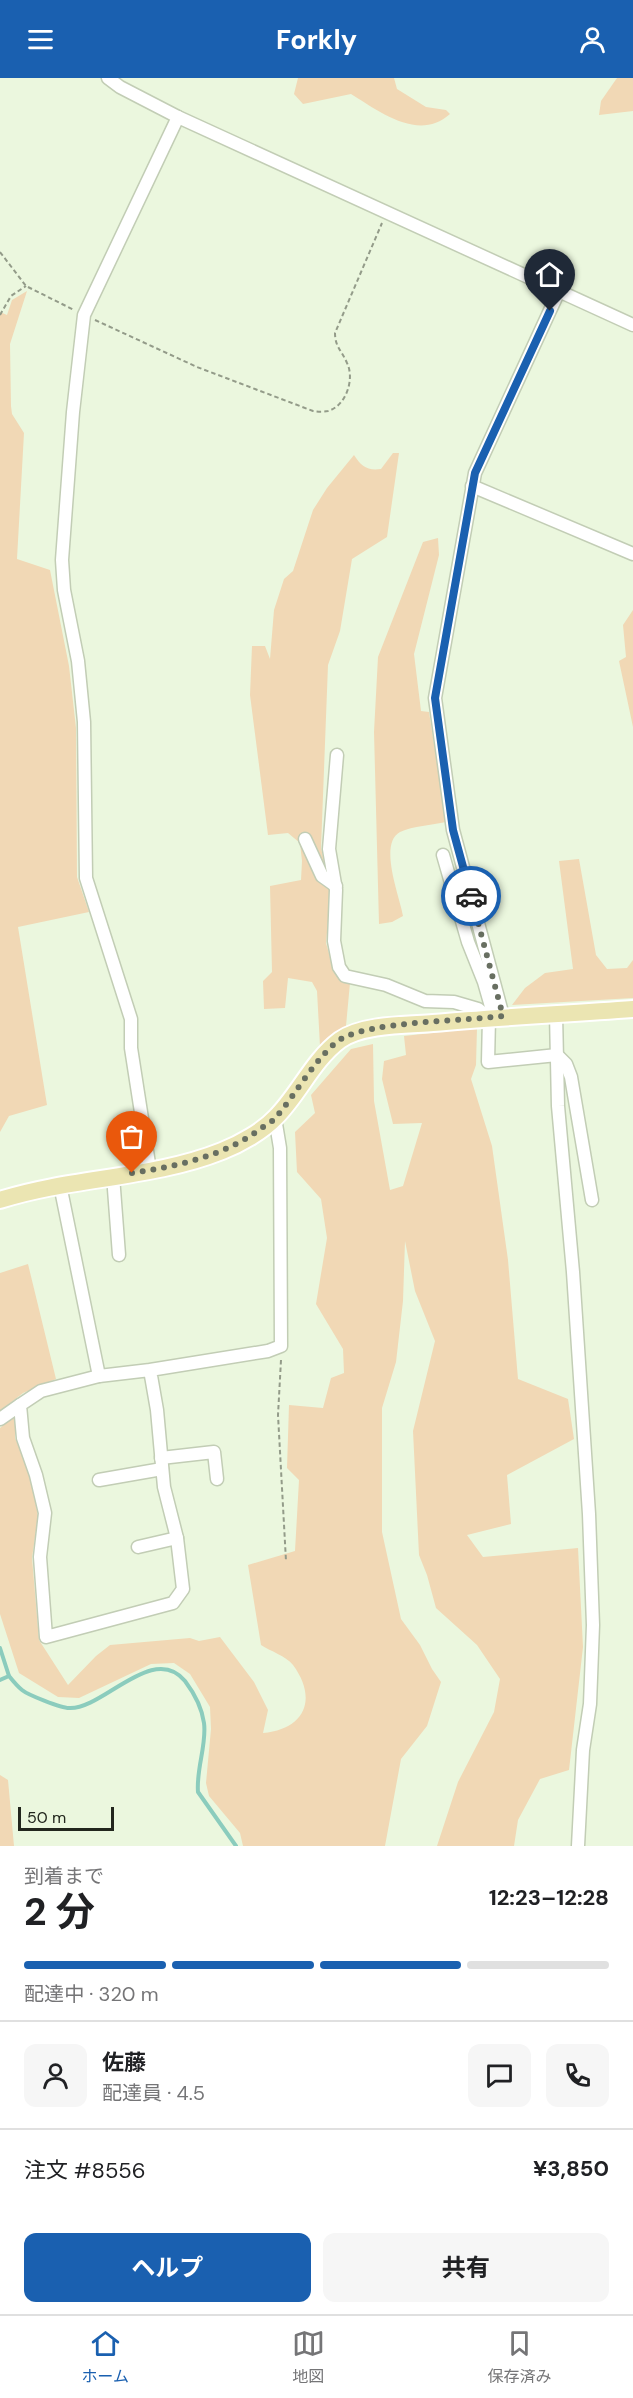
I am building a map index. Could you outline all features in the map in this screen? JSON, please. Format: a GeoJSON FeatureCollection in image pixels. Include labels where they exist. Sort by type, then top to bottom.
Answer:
{"type":"FeatureCollection","features":[{"type":"Feature","properties":{"kind":"main road"},"geometry":{"type":"LineString","coordinates":[[0,1200],[60,1185],[199,1160],[225,1150],[275,1118],[321,1059],[340,1040],[357,1033],[380,1028],[495,1017],[633,1009]]}},
{"type":"Feature","properties":{"kind":"street"},"geometry":{"type":"LineString","coordinates":[[108,78],[120,87],[178,117],[633,325]]}},
{"type":"Feature","properties":{"kind":"street"},"geometry":{"type":"LineString","coordinates":[[150,1170],[131,1048],[130,1019],[86,878],[84,722],[78,661],[64,590],[63,560],[68,473],[84,315],[178,117]]}},
{"type":"Feature","properties":{"kind":"street"},"geometry":{"type":"LineString","coordinates":[[557,1055],[488,1062],[495,1017],[453,830],[435,698],[475,473],[559,291]]}},
{"type":"Feature","properties":{"kind":"street"},"geometry":{"type":"LineString","coordinates":[[472,486],[633,554]]}},
{"type":"Feature","properties":{"kind":"street"},"geometry":{"type":"LineString","coordinates":[[337,755],[329,849],[336,886],[334,941],[339,967],[345,976],[386,985],[425,1001],[454,1002],[495,1017]]}},
{"type":"Feature","properties":{"kind":"street"},"geometry":{"type":"LineString","coordinates":[[305,839],[322,876],[336,886]]}},
{"type":"Feature","properties":{"kind":"street"},"geometry":{"type":"LineString","coordinates":[[443,855],[468,942],[495,1017]]}},
{"type":"Feature","properties":{"kind":"street"},"geometry":{"type":"LineString","coordinates":[[556,1014],[558,1106],[573,1272],[589,1514],[593,1625],[590,1704],[582,1760],[578,1846]]}},
{"type":"Feature","properties":{"kind":"street"},"geometry":{"type":"LineString","coordinates":[[557,1055],[566,1064],[572,1077],[592,1200]]}},
{"type":"Feature","properties":{"kind":"street"},"geometry":{"type":"LineString","coordinates":[[0,1419],[41,1391],[99,1376],[150,1370],[281,1346],[280,1148],[275,1118]]}},
{"type":"Feature","properties":{"kind":"street"},"geometry":{"type":"LineString","coordinates":[[113,1176],[119,1255]]}},
{"type":"Feature","properties":{"kind":"street"},"geometry":{"type":"LineString","coordinates":[[60,1185],[99,1376]]}},
{"type":"Feature","properties":{"kind":"street"},"geometry":{"type":"LineString","coordinates":[[20,1405],[23,1438],[36,1475],[45,1513],[40,1557],[46,1636],[172,1603],[183,1588],[177,1538],[162,1464],[157,1410],[150,1370]]}},
{"type":"Feature","properties":{"kind":"street"},"geometry":{"type":"LineString","coordinates":[[99,1480],[214,1452],[217,1479]]}},
{"type":"Feature","properties":{"kind":"street"},"geometry":{"type":"LineString","coordinates":[[138,1547],[177,1538]]}},
{"type":"Feature","properties":{"kind":"path"},"geometry":{"type":"LineString","coordinates":[[0,252],[26,285],[84,315],[197,367],[313,411],[327,412],[344,398],[351,376],[348,363],[335,344],[335,333],[386,213]]}},
{"type":"Feature","properties":{"kind":"path"},"geometry":{"type":"LineString","coordinates":[[0,315],[11,296],[26,285]]}},
{"type":"Feature","properties":{"kind":"path"},"geometry":{"type":"LineString","coordinates":[[281,1346],[278,1415],[286,1561]]}},
{"type":"Feature","properties":{"kind":"shaded area"},"geometry":{"type":"Polygon","coordinates":[[[298,78],[394,78],[397,89],[426,107],[446,110],[450,114],[438,122],[413,125],[387,116],[351,94],[303,104],[294,94],[298,78]]]}},
{"type":"Feature","properties":{"kind":"shaded area"},"geometry":{"type":"Polygon","coordinates":[[[617,78],[633,78],[633,111],[599,115],[601,101],[617,78]]]}},
{"type":"Feature","properties":{"kind":"shaded area"},"geometry":{"type":"Polygon","coordinates":[[[27,291],[10,344],[12,414],[24,433],[17,559],[50,570],[69,666],[76,728],[77,877],[89,912],[18,927],[47,1105],[9,1116],[0,1132],[0,312],[7,315],[12,300],[27,291]]]}},
{"type":"Feature","properties":{"kind":"shaded area"},"geometry":{"type":"Polygon","coordinates":[[[393,453],[399,453],[387,537],[352,559],[340,631],[328,665],[321,848],[331,891],[326,943],[334,971],[342,980],[350,983],[346,1026],[320,1046],[317,991],[312,982],[288,978],[285,1008],[264,1009],[263,981],[272,972],[270,886],[301,880],[302,861],[300,843],[288,833],[268,835],[250,695],[252,646],[265,646],[270,659],[274,610],[284,579],[293,571],[313,510],[327,488],[354,455],[365,467],[381,469],[393,453]]]}},
{"type":"Feature","properties":{"kind":"shaded area"},"geometry":{"type":"Polygon","coordinates":[[[438,538],[439,555],[414,654],[421,711],[429,712],[446,822],[405,830],[394,838],[390,859],[403,916],[392,922],[379,924],[374,732],[378,657],[423,542],[438,538]]]}},
{"type":"Feature","properties":{"kind":"shaded area"},"geometry":{"type":"Polygon","coordinates":[[[633,610],[633,727],[619,661],[626,657],[623,625],[633,610]]]}},
{"type":"Feature","properties":{"kind":"shaded area"},"geometry":{"type":"Polygon","coordinates":[[[579,859],[596,955],[607,969],[627,968],[633,960],[633,998],[512,1005],[525,988],[545,973],[573,969],[559,861],[579,859]]]}},
{"type":"Feature","properties":{"kind":"shaded area"},"geometry":{"type":"Polygon","coordinates":[[[477,1028],[476,1065],[471,1079],[492,1146],[508,1260],[518,1379],[568,1399],[574,1439],[507,1475],[511,1524],[467,1535],[483,1557],[578,1548],[583,1647],[569,1770],[540,1779],[518,1820],[514,1846],[437,1846],[458,1782],[494,1712],[500,1679],[477,1645],[436,1608],[419,1555],[413,1431],[435,1341],[415,1291],[405,1241],[403,1301],[396,1362],[382,1408],[382,1532],[401,1619],[420,1645],[441,1682],[427,1726],[401,1759],[385,1846],[243,1846],[240,1833],[209,1796],[206,1783],[211,1729],[210,1707],[190,1674],[174,1663],[151,1664],[79,1698],[58,1697],[19,1673],[0,1614],[0,1428],[15,1415],[15,1438],[30,1473],[38,1516],[32,1558],[39,1640],[68,1685],[110,1645],[190,1638],[199,1641],[220,1637],[254,1682],[268,1710],[263,1733],[277,1730],[298,1719],[306,1700],[305,1689],[301,1678],[290,1662],[261,1645],[248,1565],[295,1551],[299,1480],[287,1468],[289,1405],[323,1408],[331,1378],[344,1373],[343,1349],[316,1304],[327,1238],[321,1199],[297,1172],[295,1132],[315,1113],[311,1095],[351,1049],[373,1044],[374,1101],[390,1190],[403,1186],[422,1123],[393,1124],[382,1079],[384,1061],[406,1055],[404,1036],[477,1028]]]}},
{"type":"Feature","properties":{"kind":"shaded area"},"geometry":{"type":"Polygon","coordinates":[[[28,1264],[56,1379],[23,1393],[0,1411],[0,1273],[28,1264]]]}},
{"type":"Feature","properties":{"kind":"shaded area"},"geometry":{"type":"Polygon","coordinates":[[[0,1775],[8,1780],[14,1846],[0,1846],[0,1775]]]}},
{"type":"Feature","properties":{"kind":"waterway"},"geometry":{"type":"LineString","coordinates":[[0,1648],[9,1676]]}},
{"type":"Feature","properties":{"kind":"waterway"},"geometry":{"type":"LineString","coordinates":[[0,1680],[9,1676],[25,1692],[52,1704],[69,1708],[82,1706],[97,1699],[143,1673],[158,1669],[172,1671],[185,1681],[203,1717],[205,1731],[198,1792],[236,1846]]}},
{"type":"Feature","properties":{"kind":"way so far"},"geometry":{"type":"LineString","coordinates":[[132,1173],[199,1160],[247,1138],[275,1118],[321,1059],[340,1040],[357,1033],[380,1028],[503,1016],[471,896]]}},
{"type":"Feature","properties":{"kind":"route"},"geometry":{"type":"LineString","coordinates":[[471,896],[453,830],[435,698],[475,473],[550,311]]}}]}
